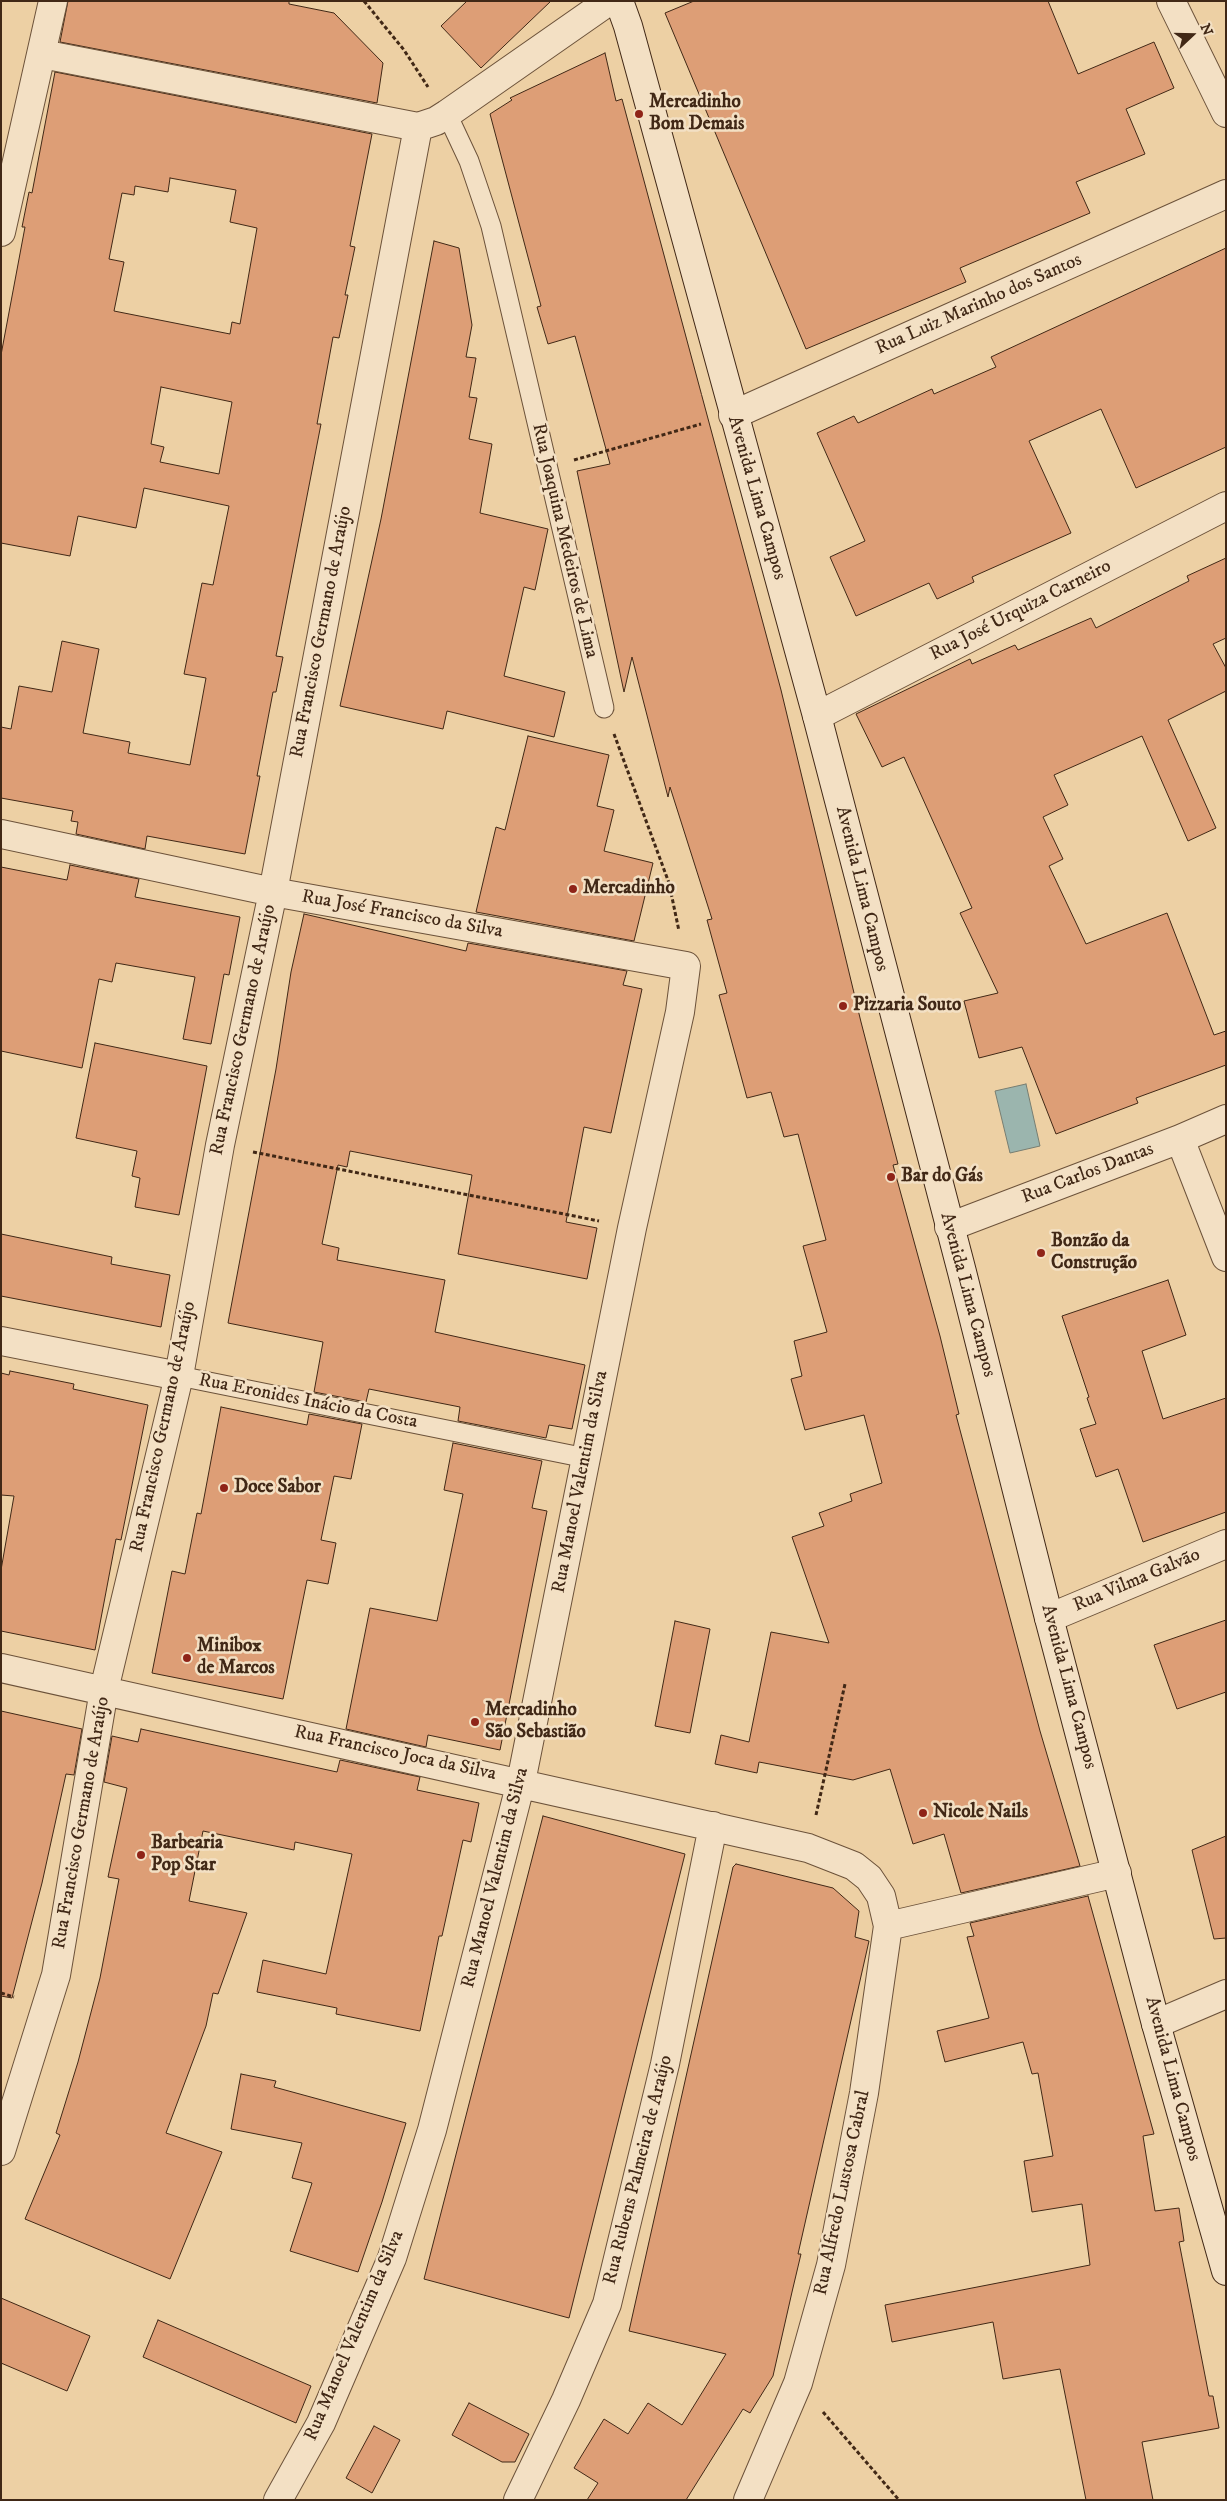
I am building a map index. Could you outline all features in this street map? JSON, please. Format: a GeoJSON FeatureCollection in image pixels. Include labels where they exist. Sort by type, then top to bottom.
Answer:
{"type":"FeatureCollection","features":[{"type":"Feature","properties":{"kind":"street"},"geometry":{"type":"LineString","coordinates":[[1,232],[53,1]]}},
{"type":"Feature","properties":{"kind":"street"},"geometry":{"type":"LineString","coordinates":[[42,54],[418,126],[436,121],[447,114],[609,1]]}},
{"type":"Feature","properties":{"kind":"street","name":"Avenida Lima Campos"},"geometry":{"type":"LineString","coordinates":[[619,1],[628,26],[817,716],[1049,1618],[1156,2024],[1226,2271]]}},
{"type":"Feature","properties":{"kind":"street"},"geometry":{"type":"LineString","coordinates":[[1171,1],[1219,81],[1226,113]]}},
{"type":"Feature","properties":{"kind":"street","name":"Rua Francisco Germano de Araújo"},"geometry":{"type":"LineString","coordinates":[[1,2151],[56,1975],[104,1690],[179,1376],[220,1145],[273,892],[418,126]]}},
{"type":"Feature","properties":{"kind":"street","name":"Rua Luiz Marinho dos Santos"},"geometry":{"type":"LineString","coordinates":[[733,415],[1226,194]]}},
{"type":"Feature","properties":{"kind":"street","name":"Rua José Urquiza Carneiro"},"geometry":{"type":"LineString","coordinates":[[817,716],[1226,506]]}},
{"type":"Feature","properties":{"kind":"street","name":"Rua José Francisco da Silva"},"geometry":{"type":"LineString","coordinates":[[1,834],[273,892],[686,966]]}},
{"type":"Feature","properties":{"kind":"street","name":"Rua Manoel Valentim da Silva"},"geometry":{"type":"LineString","coordinates":[[278,2500],[321,2423],[392,2258],[432,2130],[521,1782],[632,1228],[680,1012],[686,966]]}},
{"type":"Feature","properties":{"kind":"street","name":"Rua Carlos Dantas"},"geometry":{"type":"LineString","coordinates":[[949,1227],[1180,1139],[1226,1119]]}},
{"type":"Feature","properties":{"kind":"street"},"geometry":{"type":"LineString","coordinates":[[1180,1139],[1226,1256]]}},
{"type":"Feature","properties":{"kind":"street","name":"Rua Eronides Inácio da Costa"},"geometry":{"type":"LineString","coordinates":[[1,1341],[179,1376]]}},
{"type":"Feature","properties":{"kind":"street","name":"Rua Vilma Galvão"},"geometry":{"type":"LineString","coordinates":[[1049,1618],[1226,1544]]}},
{"type":"Feature","properties":{"kind":"street","name":"Rua Francisco Joca da Silva"},"geometry":{"type":"LineString","coordinates":[[1,1668],[521,1782],[808,1848],[854,1866],[869,1878]]}},
{"type":"Feature","properties":{"kind":"street","name":"Rua Rubens Palmeira de Araújo"},"geometry":{"type":"LineString","coordinates":[[518,2500],[566,2400],[606,2304],[665,2064],[713,1826]]}},
{"type":"Feature","properties":{"kind":"street"},"geometry":{"type":"LineString","coordinates":[[888,1926],[1117,1873]]}},
{"type":"Feature","properties":{"kind":"street","name":"Rua Alfredo Lustosa Cabral"},"geometry":{"type":"LineString","coordinates":[[748,2500],[798,2383],[831,2265],[864,2093],[888,1926],[881,1896],[869,1878]]}},
{"type":"Feature","properties":{"kind":"street"},"geometry":{"type":"LineString","coordinates":[[1156,2024],[1226,1994]]}},
{"type":"Feature","properties":{"kind":"lane","name":"Rua Joaquina Medeiros de Lima"},"geometry":{"type":"LineString","coordinates":[[447,114],[469,161],[491,226],[604,708]]}},
{"type":"Feature","properties":{"kind":"lane","name":"Rua Eronides Inácio da Costa"},"geometry":{"type":"LineString","coordinates":[[179,1376],[586,1458]]}},
{"type":"Feature","properties":{"kind":"path"},"geometry":{"type":"LineString","coordinates":[[364,1],[404,50],[447,114]]}},
{"type":"Feature","properties":{"kind":"path"},"geometry":{"type":"LineString","coordinates":[[547,467],[733,415]]}},
{"type":"Feature","properties":{"kind":"path"},"geometry":{"type":"LineString","coordinates":[[604,708],[669,883],[686,966]]}},
{"type":"Feature","properties":{"kind":"path"},"geometry":{"type":"LineString","coordinates":[[220,1145],[632,1228]]}},
{"type":"Feature","properties":{"kind":"path"},"geometry":{"type":"LineString","coordinates":[[808,1848],[845,1684]]}},
{"type":"Feature","properties":{"kind":"path"},"geometry":{"type":"LineString","coordinates":[[798,2383],[899,2500]]}},
{"type":"Feature","properties":{"kind":"water"},"geometry":{"type":"Polygon","coordinates":[[[1026,1084],[1040,1146],[1010,1153],[995,1091],[1026,1084]]]}},
{"type":"Feature","properties":{"kind":"building"},"geometry":{"type":"Polygon","coordinates":[[[68,1],[289,1],[289,4],[334,13],[383,63],[377,103],[60,42],[68,1]]]}},
{"type":"Feature","properties":{"kind":"building"},"geometry":{"type":"Polygon","coordinates":[[[467,1],[551,1],[481,68],[441,26],[467,1]]]}},
{"type":"Feature","properties":{"kind":"building"},"geometry":{"type":"Polygon","coordinates":[[[694,1],[1048,1],[1078,74],[1154,42],[1174,88],[1126,109],[1145,154],[1076,182],[1090,213],[960,268],[966,282],[806,349],[665,13],[694,1]]]}},
{"type":"Feature","properties":{"kind":"building"},"geometry":{"type":"Polygon","coordinates":[[[605,53],[616,101],[622,99],[781,690],[861,1022],[898,1164],[893,1165],[940,1336],[959,1414],[956,1415],[1040,1731],[1080,1866],[961,1893],[944,1834],[913,1844],[890,1769],[853,1780],[759,1762],[757,1773],[715,1764],[721,1735],[749,1742],[771,1632],[829,1643],[792,1537],[824,1526],[819,1513],[852,1501],[850,1494],[882,1483],[864,1415],[805,1430],[791,1379],[802,1376],[794,1341],[827,1332],[803,1246],[826,1240],[798,1134],[784,1137],[771,1092],[747,1098],[719,995],[727,993],[707,920],[712,919],[670,787],[668,797],[632,657],[624,692],[577,471],[610,464],[575,336],[548,344],[537,307],[541,306],[490,114],[512,100],[510,98],[605,53]]]}},
{"type":"Feature","properties":{"kind":"building"},"geometry":{"type":"Polygon","coordinates":[[[55,72],[372,134],[350,246],[355,247],[345,295],[348,295],[339,338],[333,337],[317,424],[321,424],[276,656],[283,657],[276,692],[273,692],[245,854],[147,836],[145,849],[76,834],[78,822],[71,821],[73,811],[1,798],[1,727],[11,729],[19,686],[52,692],[62,641],[99,649],[83,733],[130,742],[128,753],[190,765],[206,678],[184,674],[202,583],[213,585],[229,506],[144,488],[136,528],[78,516],[70,556],[1,543],[1,355],[25,227],[22,227],[29,192],[32,193],[55,72]],[[170,178],[168,192],[135,186],[134,195],[122,193],[109,259],[124,262],[114,311],[230,334],[232,322],[240,324],[257,228],[230,222],[236,190],[170,178]],[[161,387],[151,444],[164,447],[160,462],[219,474],[232,402],[161,387]]]}},
{"type":"Feature","properties":{"kind":"building"},"geometry":{"type":"Polygon","coordinates":[[[434,241],[459,248],[472,325],[466,357],[476,358],[469,397],[477,398],[469,439],[492,444],[480,513],[548,529],[535,590],[524,587],[504,676],[565,692],[554,737],[447,711],[443,729],[340,706],[381,519],[434,241]]]}},
{"type":"Feature","properties":{"kind":"building"},"geometry":{"type":"Polygon","coordinates":[[[1226,248],[1226,447],[1136,488],[1101,409],[1029,441],[1071,533],[972,577],[974,582],[937,599],[929,583],[856,616],[830,557],[865,541],[817,433],[854,416],[858,423],[932,389],[934,394],[996,367],[991,357],[1226,248]]]}},
{"type":"Feature","properties":{"kind":"building"},"geometry":{"type":"Polygon","coordinates":[[[1226,558],[1226,638],[1213,644],[1226,668],[1226,691],[1168,720],[1216,828],[1188,841],[1142,736],[1054,775],[1068,805],[1043,817],[1063,859],[1049,866],[1086,944],[1167,913],[1214,1035],[1226,1031],[1226,1065],[1136,1098],[1138,1103],[1056,1134],[1022,1047],[979,1058],[964,1001],[998,993],[960,913],[972,908],[904,757],[882,767],[856,714],[970,659],[972,664],[1015,645],[1018,650],[1091,618],[1096,628],[1189,581],[1187,576],[1226,558]]]}},
{"type":"Feature","properties":{"kind":"building"},"geometry":{"type":"Polygon","coordinates":[[[528,736],[609,755],[597,806],[614,810],[604,851],[653,863],[634,941],[476,912],[496,827],[505,830],[528,736]]]}},
{"type":"Feature","properties":{"kind":"building"},"geometry":{"type":"Polygon","coordinates":[[[70,865],[139,879],[135,897],[240,917],[229,975],[224,974],[211,1044],[183,1039],[195,977],[116,963],[112,982],[99,979],[82,1068],[1,1051],[1,867],[67,880],[70,865]]]}},
{"type":"Feature","properties":{"kind":"building"},"geometry":{"type":"Polygon","coordinates":[[[304,914],[466,951],[468,943],[627,971],[623,985],[642,989],[611,1133],[584,1127],[566,1222],[597,1228],[587,1279],[458,1254],[472,1175],[350,1151],[347,1167],[338,1165],[322,1244],[339,1248],[337,1260],[445,1280],[435,1332],[585,1365],[572,1429],[549,1425],[546,1438],[458,1421],[460,1407],[369,1389],[366,1402],[314,1392],[323,1342],[228,1323],[276,1069],[291,972],[304,914]]]}},
{"type":"Feature","properties":{"kind":"building"},"geometry":{"type":"Polygon","coordinates":[[[95,1043],[207,1066],[179,1215],[135,1207],[140,1178],[132,1176],[137,1151],[76,1138],[95,1043]]]}},
{"type":"Feature","properties":{"kind":"building"},"geometry":{"type":"Polygon","coordinates":[[[1,1234],[112,1257],[111,1264],[170,1275],[161,1327],[1,1296],[1,1234]]]}},
{"type":"Feature","properties":{"kind":"building"},"geometry":{"type":"Polygon","coordinates":[[[1168,1280],[1186,1335],[1142,1351],[1163,1419],[1226,1398],[1226,1512],[1143,1542],[1118,1469],[1096,1477],[1080,1429],[1096,1424],[1062,1316],[1168,1280]]]}},
{"type":"Feature","properties":{"kind":"building"},"geometry":{"type":"Polygon","coordinates":[[[10,1371],[74,1384],[73,1389],[148,1405],[121,1540],[116,1539],[95,1650],[1,1631],[1,1570],[14,1496],[1,1495],[1,1373],[9,1375],[10,1371]]]}},
{"type":"Feature","properties":{"kind":"building"},"geometry":{"type":"Polygon","coordinates":[[[221,1407],[307,1425],[309,1414],[362,1424],[351,1479],[334,1476],[321,1540],[336,1543],[328,1584],[307,1580],[283,1699],[152,1673],[172,1571],[185,1574],[197,1513],[201,1514],[221,1407]]]}},
{"type":"Feature","properties":{"kind":"building"},"geometry":{"type":"Polygon","coordinates":[[[453,1443],[542,1461],[532,1508],[547,1511],[500,1750],[428,1735],[426,1747],[346,1729],[370,1608],[437,1621],[463,1494],[444,1490],[453,1443]]]}},
{"type":"Feature","properties":{"kind":"building"},"geometry":{"type":"Polygon","coordinates":[[[1226,1620],[1226,1692],[1177,1709],[1154,1645],[1226,1620]]]}},
{"type":"Feature","properties":{"kind":"building"},"geometry":{"type":"Polygon","coordinates":[[[675,1621],[710,1629],[690,1733],[655,1726],[675,1621]]]}},
{"type":"Feature","properties":{"kind":"building"},"geometry":{"type":"Polygon","coordinates":[[[1,1711],[82,1729],[74,1775],[66,1774],[42,1883],[12,1998],[1,1996],[1,1711]]]}},
{"type":"Feature","properties":{"kind":"building"},"geometry":{"type":"Polygon","coordinates":[[[141,1729],[337,1772],[340,1760],[420,1777],[417,1790],[479,1803],[471,1842],[463,1840],[442,1936],[439,1936],[420,2031],[336,2014],[337,2008],[257,1992],[263,1960],[326,1974],[352,1854],[295,1842],[294,1850],[203,1831],[189,1901],[247,1913],[218,1994],[213,1993],[206,2026],[166,2133],[222,2152],[170,2279],[25,2219],[60,2135],[56,2133],[78,2062],[100,1978],[119,1879],[108,1877],[127,1788],[104,1782],[112,1736],[138,1742],[141,1729]]]}},
{"type":"Feature","properties":{"kind":"building"},"geometry":{"type":"Polygon","coordinates":[[[543,1816],[685,1854],[569,2318],[424,2279],[543,1816]]]}},
{"type":"Feature","properties":{"kind":"building"},"geometry":{"type":"Polygon","coordinates":[[[1226,1836],[1226,1938],[1214,1939],[1192,1850],[1226,1836]]]}},
{"type":"Feature","properties":{"kind":"building"},"geometry":{"type":"Polygon","coordinates":[[[736,1864],[833,1888],[859,1911],[855,1937],[869,1941],[798,2254],[801,2254],[773,2376],[750,2413],[743,2409],[686,2500],[587,2500],[598,2483],[574,2468],[604,2419],[628,2434],[648,2403],[682,2425],[726,2354],[629,2331],[733,1867],[736,1864]]]}},
{"type":"Feature","properties":{"kind":"building"},"geometry":{"type":"Polygon","coordinates":[[[1088,1896],[1154,2134],[1143,2136],[1155,2211],[1179,2208],[1184,2241],[1179,2242],[1209,2396],[1213,2396],[1219,2428],[1142,2442],[1153,2500],[1086,2500],[1060,2369],[1003,2379],[993,2322],[892,2342],[885,2305],[1090,2265],[1082,2204],[1032,2212],[1024,2161],[1053,2156],[1038,2073],[1032,2074],[1023,2042],[945,2062],[937,2031],[989,2018],[967,1937],[974,1936],[970,1923],[1088,1896]]]}},
{"type":"Feature","properties":{"kind":"building"},"geometry":{"type":"Polygon","coordinates":[[[241,2074],[276,2081],[274,2087],[406,2123],[358,2272],[290,2251],[312,2183],[292,2178],[302,2143],[231,2129],[241,2074]]]}},
{"type":"Feature","properties":{"kind":"building"},"geometry":{"type":"Polygon","coordinates":[[[1,2298],[90,2336],[67,2391],[1,2363],[1,2298]]]}},
{"type":"Feature","properties":{"kind":"building"},"geometry":{"type":"Polygon","coordinates":[[[158,2320],[311,2386],[296,2423],[143,2357],[158,2320]]]}},
{"type":"Feature","properties":{"kind":"building"},"geometry":{"type":"Polygon","coordinates":[[[469,2403],[529,2434],[515,2462],[502,2462],[452,2435],[469,2403]]]}},
{"type":"Feature","properties":{"kind":"building"},"geometry":{"type":"Polygon","coordinates":[[[374,2426],[400,2440],[372,2493],[346,2478],[374,2426]]]}},
{"type":"Feature","properties":{"kind":"place","name":"Mercadinho Bom Demais"},"geometry":{"type":"Point","coordinates":[639,114]}},
{"type":"Feature","properties":{"kind":"place","name":"Mercadinho"},"geometry":{"type":"Point","coordinates":[573,889]}},
{"type":"Feature","properties":{"kind":"place","name":"Pizzaria Souto"},"geometry":{"type":"Point","coordinates":[843,1006]}},
{"type":"Feature","properties":{"kind":"place","name":"Bar do Gás"},"geometry":{"type":"Point","coordinates":[891,1177]}},
{"type":"Feature","properties":{"kind":"place","name":"Bonzão da Construção"},"geometry":{"type":"Point","coordinates":[1041,1253]}},
{"type":"Feature","properties":{"kind":"place","name":"Doce Sabor"},"geometry":{"type":"Point","coordinates":[224,1488]}},
{"type":"Feature","properties":{"kind":"place","name":"Minibox de Marcos"},"geometry":{"type":"Point","coordinates":[187,1658]}},
{"type":"Feature","properties":{"kind":"place","name":"Mercadinho São Sebastião"},"geometry":{"type":"Point","coordinates":[475,1722]}},
{"type":"Feature","properties":{"kind":"place","name":"Nicole Nails"},"geometry":{"type":"Point","coordinates":[923,1813]}},
{"type":"Feature","properties":{"kind":"place","name":"Barbearia Pop Star"},"geometry":{"type":"Point","coordinates":[141,1855]}}]}
